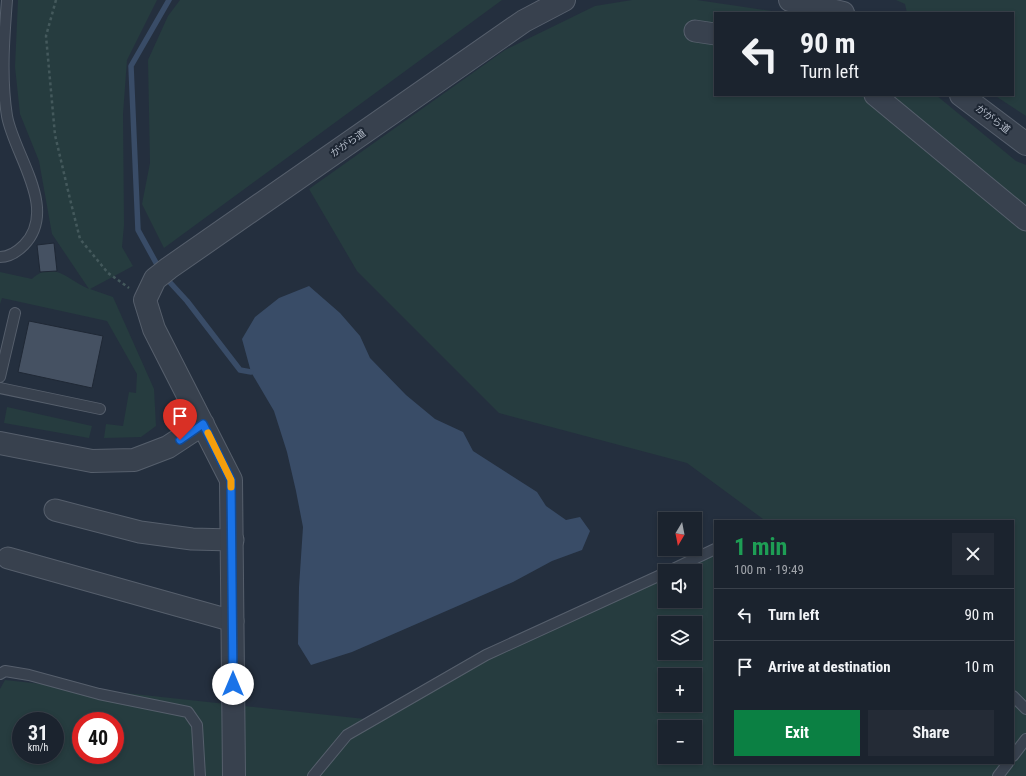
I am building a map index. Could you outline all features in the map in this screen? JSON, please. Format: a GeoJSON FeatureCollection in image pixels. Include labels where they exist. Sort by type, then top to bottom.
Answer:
{"type":"FeatureCollection","features":[{"type":"Feature","properties":{"kind":"street","name":"ががら道"},"geometry":{"type":"LineString","coordinates":[[145,300],[162,274],[524,21],[564,0]]}},
{"type":"Feature","properties":{"kind":"street"},"geometry":{"type":"LineString","coordinates":[[790,0],[839,12]]}},
{"type":"Feature","properties":{"kind":"street"},"geometry":{"type":"LineString","coordinates":[[695,31],[714,34]]}},
{"type":"Feature","properties":{"kind":"street"},"geometry":{"type":"LineString","coordinates":[[876,96],[1026,220]]}},
{"type":"Feature","properties":{"kind":"street","name":"ががら道"},"geometry":{"type":"LineString","coordinates":[[962,96],[1026,144]]}},
{"type":"Feature","properties":{"kind":"street"},"geometry":{"type":"LineString","coordinates":[[145,300],[154,329],[231,480],[233,540],[234,776]]}},
{"type":"Feature","properties":{"kind":"street"},"geometry":{"type":"LineString","coordinates":[[0,442],[92,461],[134,460],[168,447],[203,424]]}},
{"type":"Feature","properties":{"kind":"street"},"geometry":{"type":"LineString","coordinates":[[55,510],[140,532],[192,539],[233,540]]}},
{"type":"Feature","properties":{"kind":"street"},"geometry":{"type":"LineString","coordinates":[[8,558],[233,621]]}},
{"type":"Feature","properties":{"kind":"lane"},"geometry":{"type":"LineString","coordinates":[[0,258],[16,253],[27,242],[36,227],[38,207],[7,118],[4,86],[7,0]]}},
{"type":"Feature","properties":{"kind":"lane"},"geometry":{"type":"LineString","coordinates":[[0,124],[11,127]]}},
{"type":"Feature","properties":{"kind":"lane"},"geometry":{"type":"LineString","coordinates":[[0,377],[15,313]]}},
{"type":"Feature","properties":{"kind":"lane"},"geometry":{"type":"LineString","coordinates":[[0,388],[100,409]]}},
{"type":"Feature","properties":{"kind":"lane"},"geometry":{"type":"LineString","coordinates":[[684,564],[714,549]]}},
{"type":"Feature","properties":{"kind":"lane"},"geometry":{"type":"LineString","coordinates":[[313,776],[347,735],[486,655],[658,576]]}},
{"type":"Feature","properties":{"kind":"lane"},"geometry":{"type":"LineString","coordinates":[[0,674],[5,671],[29,675],[99,694],[188,712],[197,725],[200,776]]}},
{"type":"Feature","properties":{"kind":"lane"},"geometry":{"type":"LineString","coordinates":[[1014,697],[1026,709]]}},
{"type":"Feature","properties":{"kind":"lane"},"geometry":{"type":"LineString","coordinates":[[1014,755],[1026,738]]}},
{"type":"Feature","properties":{"kind":"lane"},"geometry":{"type":"LineString","coordinates":[[998,776],[1007,764]]}},
{"type":"Feature","properties":{"kind":"path"},"geometry":{"type":"LineString","coordinates":[[56,0],[46,36],[55,135],[80,239],[108,273],[145,300]]}},
{"type":"Feature","properties":{"kind":"green space"},"geometry":{"type":"Polygon","coordinates":[[[18,0],[157,0],[127,60],[123,114],[124,225],[122,247],[133,266],[90,289],[113,297],[154,389],[156,426],[141,437],[104,438],[106,424],[123,426],[129,392],[136,393],[137,374],[107,321],[2,298],[0,304],[0,272],[32,279],[40,273],[54,271],[89,289],[52,234],[39,161],[20,114],[15,67],[18,0]]]}},
{"type":"Feature","properties":{"kind":"green space"},"geometry":{"type":"Polygon","coordinates":[[[180,0],[502,0],[164,248],[142,204],[150,163],[148,60],[168,16],[180,0]]]}},
{"type":"Feature","properties":{"kind":"green space"},"geometry":{"type":"Polygon","coordinates":[[[632,0],[697,0],[778,12],[714,12],[714,96],[937,96],[1016,161],[1026,165],[1026,776],[0,776],[0,689],[5,680],[365,719],[658,572],[658,608],[702,608],[702,564],[673,564],[689,556],[702,556],[702,550],[714,544],[714,764],[1014,764],[1014,520],[762,520],[763,519],[687,463],[499,413],[357,271],[309,189],[505,50],[595,6],[632,0]]]}},
{"type":"Feature","properties":{"kind":"green space"},"geometry":{"type":"Polygon","coordinates":[[[896,0],[1026,0],[1026,116],[996,96],[1014,96],[1014,12],[907,12],[905,4],[896,0]]]}},
{"type":"Feature","properties":{"kind":"green space"},"geometry":{"type":"Polygon","coordinates":[[[7,407],[92,426],[89,438],[4,423],[7,407]]]}},
{"type":"Feature","properties":{"kind":"water"},"geometry":{"type":"Polygon","coordinates":[[[309,286],[340,313],[360,336],[370,358],[406,395],[435,419],[463,432],[473,451],[537,492],[546,506],[566,520],[580,517],[590,531],[582,550],[552,561],[513,582],[352,652],[311,665],[298,644],[299,587],[303,527],[296,491],[287,452],[274,411],[251,372],[242,339],[255,317],[279,298],[309,286]]]}},
{"type":"Feature","properties":{"kind":"building"},"geometry":{"type":"Polygon","coordinates":[[[54,243],[57,271],[40,272],[37,245],[54,243]]]}},
{"type":"Feature","properties":{"kind":"building"},"geometry":{"type":"Polygon","coordinates":[[[29,321],[103,336],[92,388],[18,372],[29,321]]]}},
{"type":"Feature","properties":{"kind":"waterway"},"geometry":{"type":"LineString","coordinates":[[160,270],[138,230],[131,66],[169,0]]}},
{"type":"Feature","properties":{"kind":"waterway"},"geometry":{"type":"LineString","coordinates":[[165,277],[187,301],[240,370],[251,372]]}},
{"type":"Feature","properties":{"kind":"slow traffic"},"geometry":{"type":"LineString","coordinates":[[208,433],[231,480],[231,487]]}},
{"type":"Feature","properties":{"kind":"route"},"geometry":{"type":"LineString","coordinates":[[180,440],[203,424],[231,480],[233,551],[233,684]]}}]}
